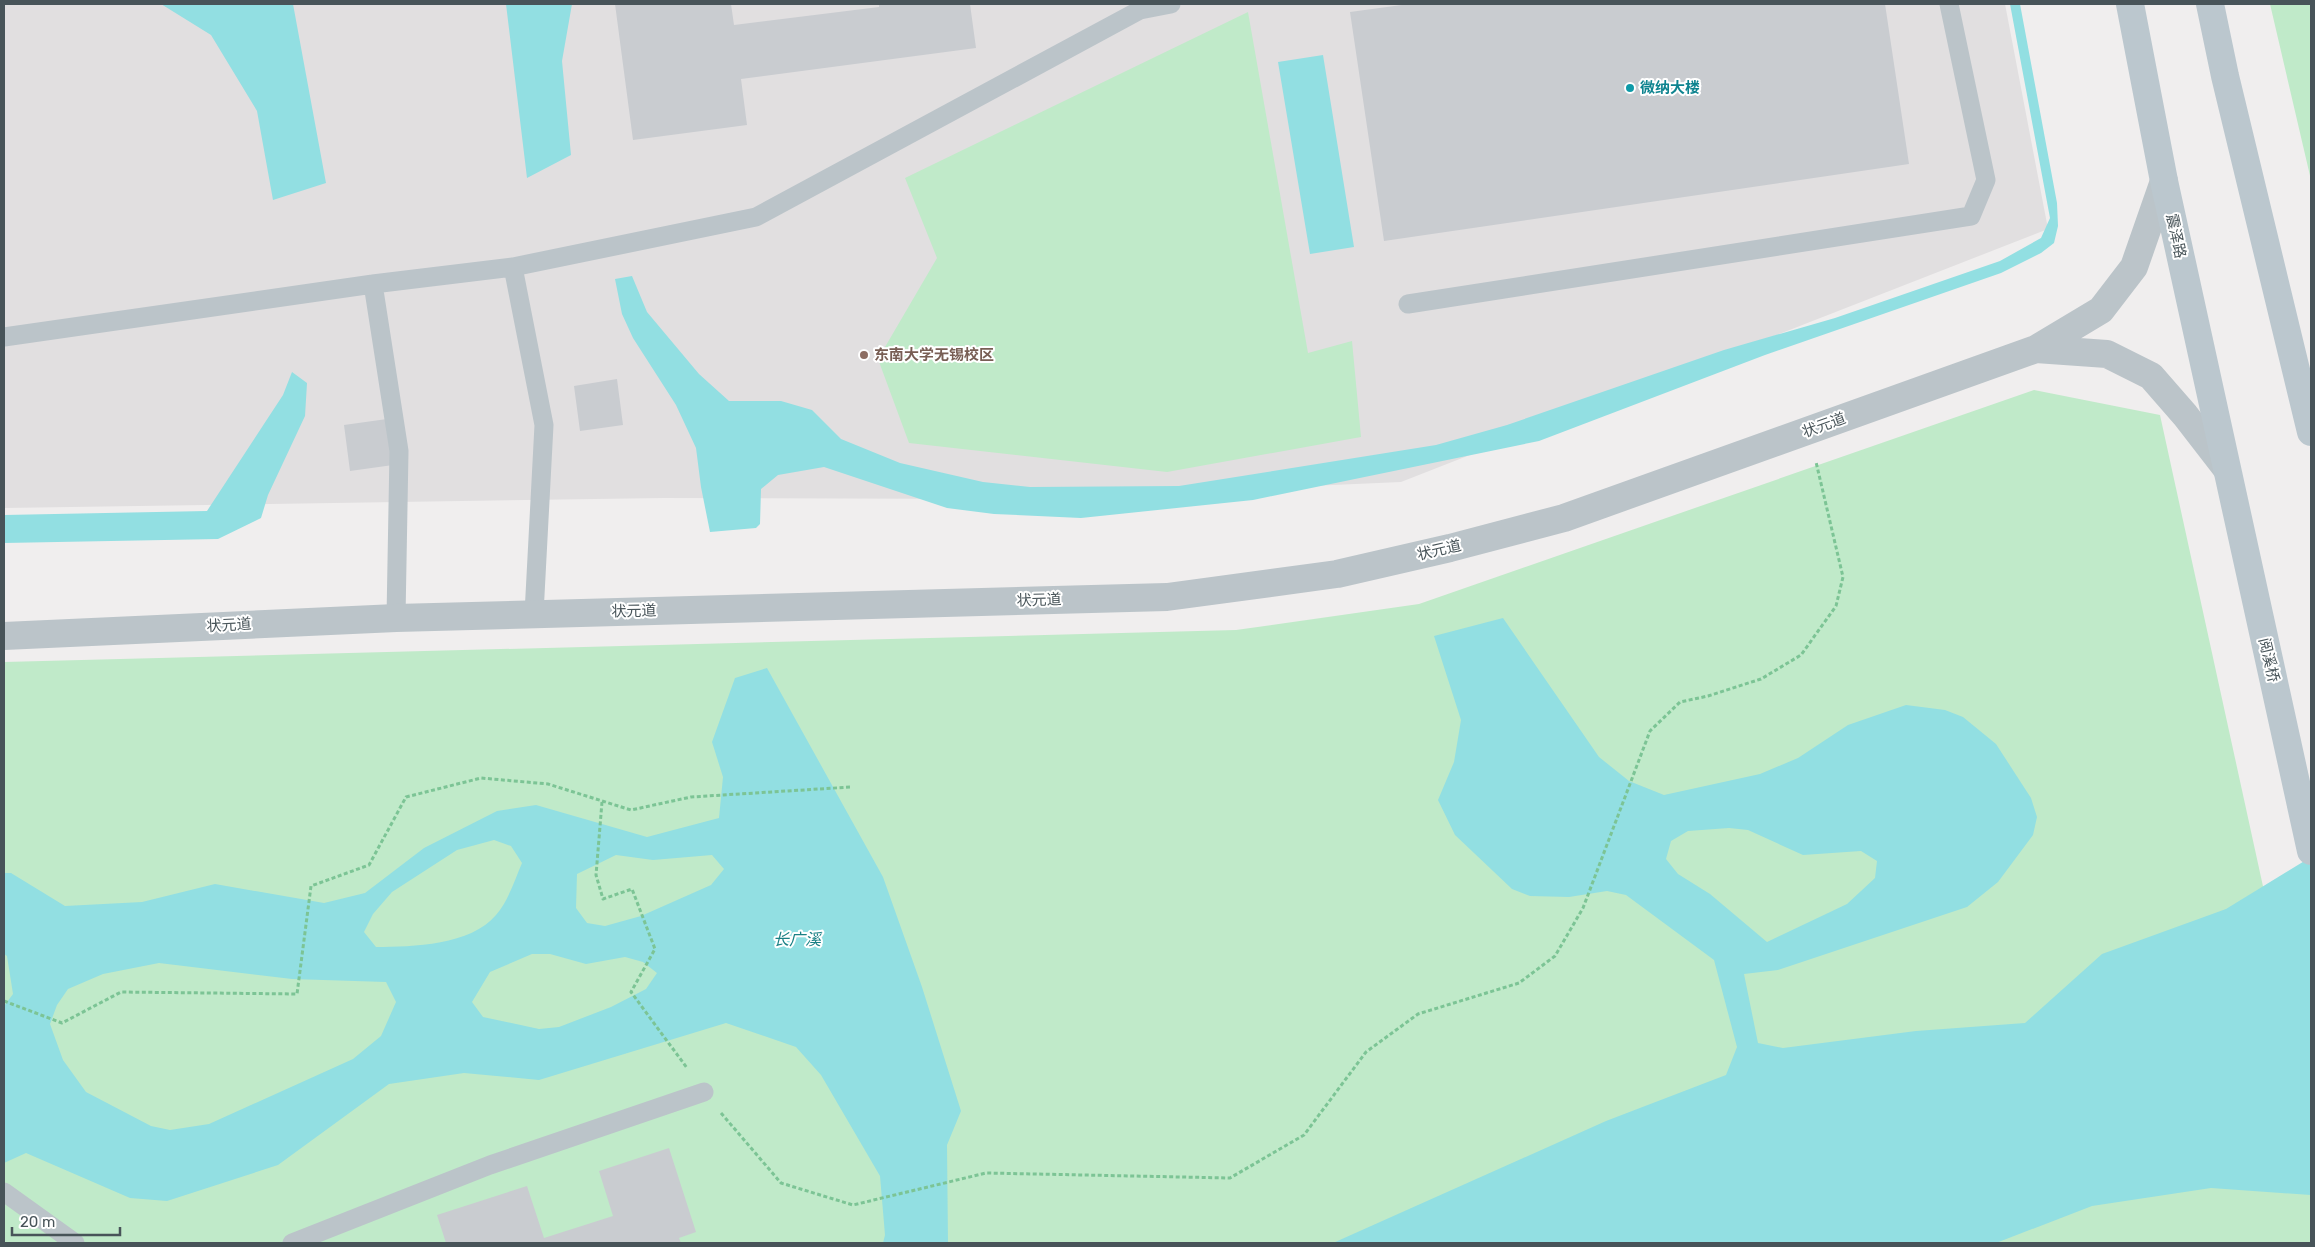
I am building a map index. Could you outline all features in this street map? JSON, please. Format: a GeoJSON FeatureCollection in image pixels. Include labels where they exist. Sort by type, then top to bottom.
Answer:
{"type":"FeatureCollection","features":[{"type":"Feature","properties":{"kind":"main road","name":"震泽路"},"geometry":{"type":"LineString","coordinates":[[2130,4],[2164,181],[2226,468]]}},
{"type":"Feature","properties":{"kind":"main road"},"geometry":{"type":"LineString","coordinates":[[2210,4],[2310,427]]}},
{"type":"Feature","properties":{"kind":"main road","name":"阅溪桥"},"geometry":{"type":"LineString","coordinates":[[2226,468],[2311,852]]}},
{"type":"Feature","properties":{"kind":"street","name":"状元道"},"geometry":{"type":"LineString","coordinates":[[4,636],[396,618],[1167,597],[1337,574],[1450,548],[1564,518],[2036,349],[2101,310],[2134,267],[2164,181]]}},
{"type":"Feature","properties":{"kind":"street","name":"状元道"},"geometry":{"type":"LineString","coordinates":[[2036,349],[2107,354],[2152,376],[2226,468]]}},
{"type":"Feature","properties":{"kind":"lane"},"geometry":{"type":"LineString","coordinates":[[4,337],[373,284],[513,267],[756,217],[1139,7],[1171,4]]}},
{"type":"Feature","properties":{"kind":"lane"},"geometry":{"type":"LineString","coordinates":[[1408,304],[1971,216],[1986,180],[1949,4]]}},
{"type":"Feature","properties":{"kind":"lane"},"geometry":{"type":"LineString","coordinates":[[513,267],[544,425],[534,614]]}},
{"type":"Feature","properties":{"kind":"lane"},"geometry":{"type":"LineString","coordinates":[[373,284],[400,451],[396,618]]}},
{"type":"Feature","properties":{"kind":"lane"},"geometry":{"type":"LineString","coordinates":[[292,1243],[490,1165],[704,1092]]}},
{"type":"Feature","properties":{"kind":"lane"},"geometry":{"type":"LineString","coordinates":[[7,1195],[75,1243]]}},
{"type":"Feature","properties":{"kind":"path"},"geometry":{"type":"LineString","coordinates":[[602,802],[596,875],[603,899],[632,889],[655,949],[630,992],[679,1055],[704,1092],[781,1182],[853,1205],[986,1172],[1230,1178],[1304,1135],[1366,1052],[1418,1014],[1519,984],[1555,956],[1583,908],[1650,731],[1680,702],[1708,696],[1761,679],[1800,655],[1836,606],[1843,577],[1808,430]]}},
{"type":"Feature","properties":{"kind":"path"},"geometry":{"type":"LineString","coordinates":[[4,1002],[62,1022],[121,992],[297,994],[311,886],[368,866],[406,797],[481,778],[548,784],[631,810],[691,797],[851,787]]}},
{"type":"Feature","properties":{"kind":"shaded area","name":"东南大学无锡校区"},"geometry":{"type":"Polygon","coordinates":[[[4,4],[2005,4],[2048,229],[1401,482],[1008,499],[664,498],[4,508],[4,4]]]}},
{"type":"Feature","properties":{"kind":"green space"},"geometry":{"type":"Polygon","coordinates":[[[2270,4],[2311,4],[2311,180],[2270,4]]]}},
{"type":"Feature","properties":{"kind":"green space"},"geometry":{"type":"Polygon","coordinates":[[[1248,12],[1308,353],[1352,341],[1361,437],[1167,472],[909,443],[878,359],[937,258],[905,178],[1248,12]]]}},
{"type":"Feature","properties":{"kind":"green space"},"geometry":{"type":"Polygon","coordinates":[[[2034,390],[2160,415],[2311,1106],[2311,1243],[4,1243],[4,662],[1236,630],[1419,604],[2034,390]]]}},
{"type":"Feature","properties":{"kind":"water"},"geometry":{"type":"Polygon","coordinates":[[[161,4],[293,4],[326,183],[273,200],[257,111],[211,35],[161,4]]]}},
{"type":"Feature","properties":{"kind":"water"},"geometry":{"type":"Polygon","coordinates":[[[506,4],[572,4],[562,61],[571,155],[527,178],[506,4]]]}},
{"type":"Feature","properties":{"kind":"water"},"geometry":{"type":"Polygon","coordinates":[[[2010,4],[2020,4],[2057,203],[2058,226],[2054,243],[2041,253],[2001,273],[1765,355],[1539,441],[1253,500],[1081,518],[994,514],[947,508],[824,467],[778,475],[761,489],[760,524],[756,528],[710,532],[696,448],[676,405],[633,338],[622,314],[615,279],[632,276],[647,312],[699,374],[729,401],[781,401],[812,410],[841,439],[900,463],[983,482],[1030,487],[1179,486],[1436,445],[1507,425],[1724,350],[1835,318],[2000,261],[2041,238],[2050,218],[2010,4]]]}},
{"type":"Feature","properties":{"kind":"water"},"geometry":{"type":"Polygon","coordinates":[[[1323,55],[1354,247],[1310,254],[1278,62],[1323,55]]]}},
{"type":"Feature","properties":{"kind":"water"},"geometry":{"type":"Polygon","coordinates":[[[292,372],[307,383],[305,416],[268,495],[261,518],[218,539],[4,543],[4,515],[207,511],[283,395],[292,372]]]}},
{"type":"Feature","properties":{"kind":"water"},"geometry":{"type":"Polygon","coordinates":[[[1503,618],[1599,757],[1629,781],[1664,795],[1760,774],[1798,758],[1848,725],[1906,705],[1945,710],[1963,717],[1996,744],[2031,798],[2037,817],[2033,835],[1998,882],[1967,907],[1778,970],[1744,974],[1758,1043],[1783,1048],[1916,1031],[2025,1023],[2102,954],[2226,909],[2311,857],[2311,1195],[2211,1188],[2092,1206],[1996,1243],[1333,1243],[1606,1121],[1726,1075],[1737,1047],[1714,960],[1626,895],[1607,891],[1569,897],[1530,896],[1512,889],[1455,835],[1438,800],[1454,762],[1461,720],[1434,636],[1503,618]],[[1729,828],[1688,831],[1671,841],[1666,859],[1678,874],[1710,894],[1767,942],[1847,904],[1875,878],[1877,861],[1861,851],[1803,855],[1748,830],[1729,828]]]}},
{"type":"Feature","properties":{"kind":"water","name":"长广溪"},"geometry":{"type":"Polygon","coordinates":[[[767,668],[883,877],[922,987],[961,1111],[947,1145],[948,1243],[883,1243],[885,1235],[880,1176],[821,1075],[796,1047],[726,1023],[539,1080],[464,1073],[389,1084],[278,1165],[167,1201],[130,1198],[26,1153],[4,1163],[4,1006],[13,994],[7,956],[4,954],[4,873],[11,873],[65,906],[142,902],[215,884],[324,903],[365,893],[424,848],[497,811],[536,805],[647,837],[719,818],[723,777],[712,742],[735,678],[767,668]],[[494,840],[457,850],[392,892],[373,914],[364,932],[376,947],[424,945],[457,938],[472,933],[496,915],[508,897],[522,863],[511,846],[494,840]],[[616,855],[577,874],[576,908],[587,923],[605,926],[641,916],[711,885],[724,869],[712,855],[653,860],[616,855]],[[532,954],[490,972],[472,1002],[483,1017],[539,1029],[559,1027],[611,1007],[646,989],[657,973],[643,962],[625,957],[586,964],[550,954],[532,954]],[[159,963],[103,974],[68,989],[57,1005],[50,1024],[63,1060],[86,1092],[151,1126],[170,1130],[209,1124],[353,1059],[381,1036],[396,1002],[386,982],[292,979],[159,963]]]}},
{"type":"Feature","properties":{"kind":"building"},"geometry":{"type":"Polygon","coordinates":[[[615,4],[731,4],[734,25],[879,7],[879,4],[970,4],[976,48],[741,79],[747,125],[633,140],[615,4]]]}},
{"type":"Feature","properties":{"kind":"building","name":"微纳大楼"},"geometry":{"type":"Polygon","coordinates":[[[1409,4],[1885,4],[1909,164],[1384,241],[1350,12],[1409,4]]]}},
{"type":"Feature","properties":{"kind":"building"},"geometry":{"type":"Polygon","coordinates":[[[617,379],[623,425],[580,431],[574,386],[617,379]]]}},
{"type":"Feature","properties":{"kind":"building"},"geometry":{"type":"Polygon","coordinates":[[[387,419],[393,465],[350,471],[344,425],[387,419]]]}},
{"type":"Feature","properties":{"kind":"building"},"geometry":{"type":"Polygon","coordinates":[[[669,1148],[696,1232],[679,1238],[681,1243],[446,1243],[437,1215],[527,1186],[544,1238],[613,1216],[599,1171],[669,1148]]]}},
{"type":"Feature","properties":{"kind":"place","name":"微纳大楼"},"geometry":{"type":"Point","coordinates":[1630,88]}},
{"type":"Feature","properties":{"kind":"place","name":"东南大学无锡校区"},"geometry":{"type":"Point","coordinates":[864,355]}}]}
